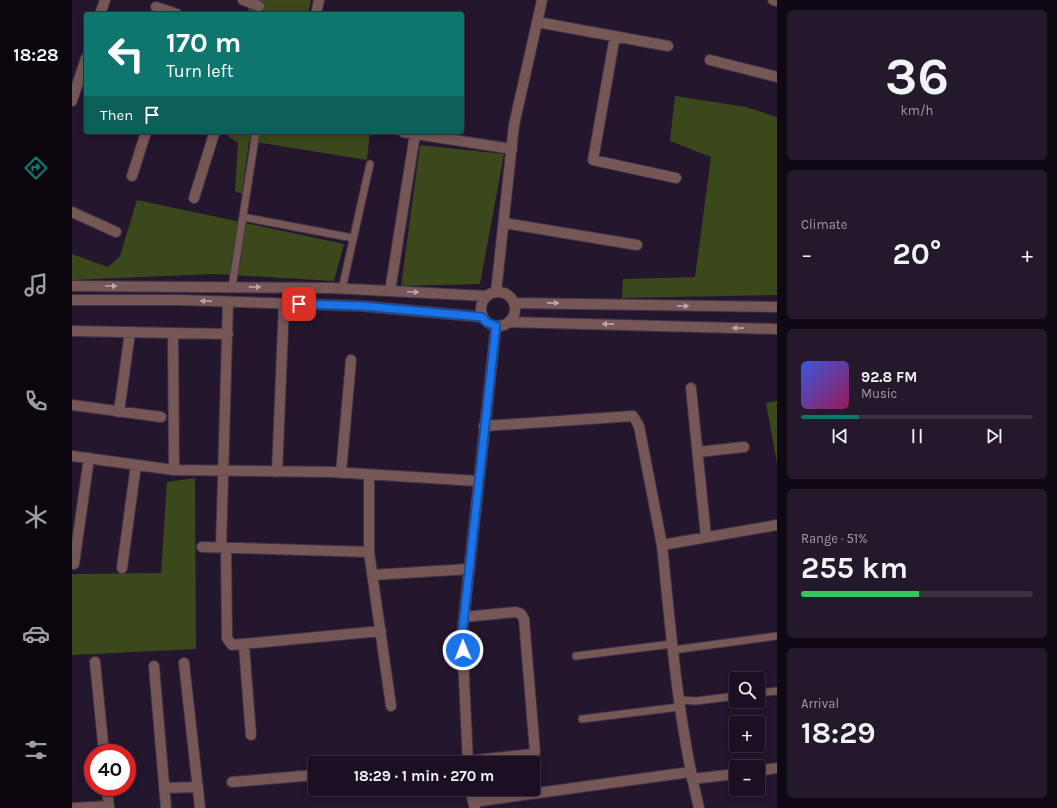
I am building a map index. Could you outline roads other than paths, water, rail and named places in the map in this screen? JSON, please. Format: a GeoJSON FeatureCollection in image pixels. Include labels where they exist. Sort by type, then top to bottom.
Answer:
{"type":"FeatureCollection","features":[{"type":"Feature","properties":{"kind":"street"},"geometry":{"type":"LineString","coordinates":[[101,12],[105,0]]}},
{"type":"Feature","properties":{"kind":"street"},"geometry":{"type":"LineString","coordinates":[[243,0],[259,7]]}},
{"type":"Feature","properties":{"kind":"street"},"geometry":{"type":"LineString","coordinates":[[316,12],[318,0]]}},
{"type":"Feature","properties":{"kind":"street"},"geometry":{"type":"LineString","coordinates":[[496,292],[514,125],[542,0]]}},
{"type":"Feature","properties":{"kind":"street"},"geometry":{"type":"LineString","coordinates":[[773,0],[777,1]]}},
{"type":"Feature","properties":{"kind":"street"},"geometry":{"type":"LineString","coordinates":[[156,6],[172,12]]}},
{"type":"Feature","properties":{"kind":"street"},"geometry":{"type":"LineString","coordinates":[[537,22],[668,46]]}},
{"type":"Feature","properties":{"kind":"street"},"geometry":{"type":"LineString","coordinates":[[614,36],[593,160],[676,178]]}},
{"type":"Feature","properties":{"kind":"street"},"geometry":{"type":"LineString","coordinates":[[710,60],[777,77]]}},
{"type":"Feature","properties":{"kind":"street"},"geometry":{"type":"LineString","coordinates":[[72,101],[84,64]]}},
{"type":"Feature","properties":{"kind":"street"},"geometry":{"type":"LineString","coordinates":[[132,176],[145,134]]}},
{"type":"Feature","properties":{"kind":"street"},"geometry":{"type":"LineString","coordinates":[[194,198],[214,134]]}},
{"type":"Feature","properties":{"kind":"street"},"geometry":{"type":"LineString","coordinates":[[390,291],[415,134],[512,149]]}},
{"type":"Feature","properties":{"kind":"street"},"geometry":{"type":"LineString","coordinates":[[72,212],[116,232]]}},
{"type":"Feature","properties":{"kind":"street"},"geometry":{"type":"LineString","coordinates":[[504,223],[637,244]]}},
{"type":"Feature","properties":{"kind":"street"},"geometry":{"type":"LineString","coordinates":[[72,286],[342,289],[486,296],[496,292],[507,294],[514,303],[514,314],[509,322],[502,326],[496,326],[486,322],[482,317],[481,306],[486,296]]}},
{"type":"Feature","properties":{"kind":"street"},"geometry":{"type":"LineString","coordinates":[[72,300],[228,302],[362,306],[482,317]]}},
{"type":"Feature","properties":{"kind":"street"},"geometry":{"type":"LineString","coordinates":[[228,302],[223,548],[227,638],[232,645],[244,646],[381,631]]}},
{"type":"Feature","properties":{"kind":"street"},"geometry":{"type":"LineString","coordinates":[[514,303],[777,307]]}},
{"type":"Feature","properties":{"kind":"street"},"geometry":{"type":"LineString","coordinates":[[277,472],[284,304]]}},
{"type":"Feature","properties":{"kind":"street"},"geometry":{"type":"LineString","coordinates":[[509,322],[777,329]]}},
{"type":"Feature","properties":{"kind":"street"},"geometry":{"type":"LineString","coordinates":[[468,756],[462,635],[496,326]]}},
{"type":"Feature","properties":{"kind":"street"},"geometry":{"type":"LineString","coordinates":[[72,332],[228,334]]}},
{"type":"Feature","properties":{"kind":"street"},"geometry":{"type":"LineString","coordinates":[[119,412],[130,332]]}},
{"type":"Feature","properties":{"kind":"street"},"geometry":{"type":"LineString","coordinates":[[173,333],[174,470]]}},
{"type":"Feature","properties":{"kind":"street"},"geometry":{"type":"LineString","coordinates":[[341,473],[351,360]]}},
{"type":"Feature","properties":{"kind":"street"},"geometry":{"type":"LineString","coordinates":[[691,388],[706,537]]}},
{"type":"Feature","properties":{"kind":"street"},"geometry":{"type":"LineString","coordinates":[[72,405],[161,417]]}},
{"type":"Feature","properties":{"kind":"street"},"geometry":{"type":"LineString","coordinates":[[484,426],[633,416],[639,426],[662,545],[678,704],[691,775],[699,808]]}},
{"type":"Feature","properties":{"kind":"street"},"geometry":{"type":"LineString","coordinates":[[698,452],[744,447]]}},
{"type":"Feature","properties":{"kind":"street"},"geometry":{"type":"LineString","coordinates":[[72,456],[174,470],[369,474],[478,481]]}},
{"type":"Feature","properties":{"kind":"street"},"geometry":{"type":"LineString","coordinates":[[74,564],[89,458]]}},
{"type":"Feature","properties":{"kind":"street"},"geometry":{"type":"LineString","coordinates":[[122,568],[136,465]]}},
{"type":"Feature","properties":{"kind":"street"},"geometry":{"type":"LineString","coordinates":[[369,474],[369,552],[392,706]]}},
{"type":"Feature","properties":{"kind":"street"},"geometry":{"type":"LineString","coordinates":[[662,545],[777,525]]}},
{"type":"Feature","properties":{"kind":"street"},"geometry":{"type":"LineString","coordinates":[[202,547],[369,552]]}},
{"type":"Feature","properties":{"kind":"street"},"geometry":{"type":"LineString","coordinates":[[372,575],[469,568]]}},
{"type":"Feature","properties":{"kind":"street"},"geometry":{"type":"LineString","coordinates":[[464,617],[516,612],[521,614],[524,618],[535,752],[533,754],[517,756]]}},
{"type":"Feature","properties":{"kind":"street"},"geometry":{"type":"LineString","coordinates":[[244,646],[251,735]]}},
{"type":"Feature","properties":{"kind":"street"},"geometry":{"type":"LineString","coordinates":[[95,662],[103,744]]}},
{"type":"Feature","properties":{"kind":"street"},"geometry":{"type":"LineString","coordinates":[[184,663],[200,808]]}},
{"type":"Feature","properties":{"kind":"street"},"geometry":{"type":"LineString","coordinates":[[154,666],[166,808]]}},
{"type":"Feature","properties":{"kind":"street"},"geometry":{"type":"LineString","coordinates":[[765,770],[777,768]]}},
{"type":"Feature","properties":{"kind":"street"},"geometry":{"type":"LineString","coordinates":[[474,805],[691,775],[729,774]]}},
{"type":"Feature","properties":{"kind":"street"},"geometry":{"type":"LineString","coordinates":[[232,782],[308,775]]}},
{"type":"Feature","properties":{"kind":"street"},"geometry":{"type":"LineString","coordinates":[[164,788],[198,786]]}},
{"type":"Feature","properties":{"kind":"street"},"geometry":{"type":"LineString","coordinates":[[74,808],[109,807],[108,796]]}},
{"type":"Feature","properties":{"kind":"lane"},"geometry":{"type":"LineString","coordinates":[[232,287],[256,134]]}},
{"type":"Feature","properties":{"kind":"lane"},"geometry":{"type":"LineString","coordinates":[[342,289],[370,164]]}},
{"type":"Feature","properties":{"kind":"lane"},"geometry":{"type":"LineString","coordinates":[[243,217],[353,238]]}},
{"type":"Feature","properties":{"kind":"lane"},"geometry":{"type":"LineString","coordinates":[[576,656],[777,636]]}},
{"type":"Feature","properties":{"kind":"lane"},"geometry":{"type":"LineString","coordinates":[[765,692],[777,691]]}},
{"type":"Feature","properties":{"kind":"lane"},"geometry":{"type":"LineString","coordinates":[[582,720],[729,697]]}}]}
